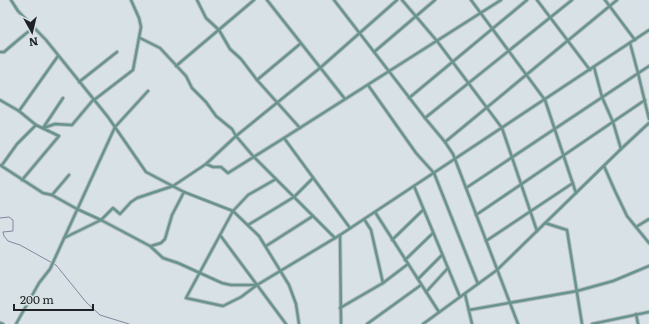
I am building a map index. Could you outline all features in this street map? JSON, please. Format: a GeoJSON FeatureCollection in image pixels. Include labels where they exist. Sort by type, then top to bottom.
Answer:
{"type":"FeatureCollection","features":[{"type":"Feature","properties":{"kind":"street"},"geometry":{"type":"LineString","coordinates":[[11,0],[18,11],[58,56],[108,117],[146,172],[184,192],[233,211],[259,236],[289,286],[296,304],[299,324]]}},
{"type":"Feature","properties":{"kind":"street"},"geometry":{"type":"LineString","coordinates":[[43,128],[55,124],[72,125],[93,100],[133,70],[141,27],[132,0]]}},
{"type":"Feature","properties":{"kind":"street"},"geometry":{"type":"LineString","coordinates":[[197,0],[206,18],[219,30],[230,49],[300,128]]}},
{"type":"Feature","properties":{"kind":"street"},"geometry":{"type":"LineString","coordinates":[[176,66],[254,0]]}},
{"type":"Feature","properties":{"kind":"street"},"geometry":{"type":"LineString","coordinates":[[267,0],[300,44],[345,99]]}},
{"type":"Feature","properties":{"kind":"street"},"geometry":{"type":"LineString","coordinates":[[334,0],[390,71],[424,118],[445,142],[455,159],[518,324]]}},
{"type":"Feature","properties":{"kind":"street"},"geometry":{"type":"LineString","coordinates":[[64,238],[101,220],[113,208],[120,214],[137,198],[173,186],[206,164],[236,136],[320,68],[397,0]]}},
{"type":"Feature","properties":{"kind":"street"},"geometry":{"type":"LineString","coordinates":[[402,0],[437,41],[502,128],[537,231]]}},
{"type":"Feature","properties":{"kind":"street"},"geometry":{"type":"LineString","coordinates":[[374,52],[435,0]]}},
{"type":"Feature","properties":{"kind":"street"},"geometry":{"type":"LineString","coordinates":[[471,0],[545,100],[576,193]]}},
{"type":"Feature","properties":{"kind":"street"},"geometry":{"type":"LineString","coordinates":[[206,164],[213,168],[221,167],[228,173],[501,0]]}},
{"type":"Feature","properties":{"kind":"street"},"geometry":{"type":"LineString","coordinates":[[409,98],[527,0]]}},
{"type":"Feature","properties":{"kind":"street"},"geometry":{"type":"LineString","coordinates":[[537,0],[590,70]]}},
{"type":"Feature","properties":{"kind":"street"},"geometry":{"type":"LineString","coordinates":[[424,118],[572,0]]}},
{"type":"Feature","properties":{"kind":"street"},"geometry":{"type":"LineString","coordinates":[[605,0],[635,40]]}},
{"type":"Feature","properties":{"kind":"street"},"geometry":{"type":"LineString","coordinates":[[445,142],[617,0]]}},
{"type":"Feature","properties":{"kind":"street"},"geometry":{"type":"LineString","coordinates":[[0,52],[4,52],[30,29],[34,28]]}},
{"type":"Feature","properties":{"kind":"street"},"geometry":{"type":"LineString","coordinates":[[276,179],[248,195],[233,211],[186,298],[223,306],[241,296],[340,235],[649,30]]}},
{"type":"Feature","properties":{"kind":"street"},"geometry":{"type":"LineString","coordinates":[[140,38],[160,48],[186,76],[192,88],[206,102],[216,116],[232,129],[253,156],[335,238]]}},
{"type":"Feature","properties":{"kind":"street"},"geometry":{"type":"LineString","coordinates":[[630,43],[649,119]]}},
{"type":"Feature","properties":{"kind":"street"},"geometry":{"type":"LineString","coordinates":[[257,80],[300,44]]}},
{"type":"Feature","properties":{"kind":"street"},"geometry":{"type":"LineString","coordinates":[[79,82],[117,52]]}},
{"type":"Feature","properties":{"kind":"street"},"geometry":{"type":"LineString","coordinates":[[18,111],[58,56]]}},
{"type":"Feature","properties":{"kind":"street"},"geometry":{"type":"LineString","coordinates":[[466,188],[649,66]]}},
{"type":"Feature","properties":{"kind":"street"},"geometry":{"type":"LineString","coordinates":[[594,67],[602,97],[613,122],[620,149]]}},
{"type":"Feature","properties":{"kind":"street"},"geometry":{"type":"LineString","coordinates":[[368,85],[416,153],[434,173],[478,284]]}},
{"type":"Feature","properties":{"kind":"street"},"geometry":{"type":"LineString","coordinates":[[16,324],[39,283],[50,269],[76,209],[115,128],[148,91]]}},
{"type":"Feature","properties":{"kind":"street"},"geometry":{"type":"LineString","coordinates":[[43,128],[63,98]]}},
{"type":"Feature","properties":{"kind":"street"},"geometry":{"type":"LineString","coordinates":[[0,100],[18,111],[36,125],[59,136],[22,180]]}},
{"type":"Feature","properties":{"kind":"street"},"geometry":{"type":"LineString","coordinates":[[476,215],[645,100]]}},
{"type":"Feature","properties":{"kind":"street"},"geometry":{"type":"LineString","coordinates":[[423,324],[497,270],[620,149],[649,123]]}},
{"type":"Feature","properties":{"kind":"street"},"geometry":{"type":"LineString","coordinates":[[36,125],[17,144],[1,165],[43,193],[52,195],[76,209],[101,220],[150,246],[163,258],[178,263],[222,283],[231,285],[257,285]]}},
{"type":"Feature","properties":{"kind":"street"},"geometry":{"type":"LineString","coordinates":[[284,138],[350,228]]}},
{"type":"Feature","properties":{"kind":"street"},"geometry":{"type":"LineString","coordinates":[[604,166],[614,191],[627,216],[649,243]]}},
{"type":"Feature","properties":{"kind":"street"},"geometry":{"type":"LineString","coordinates":[[52,195],[69,175]]}},
{"type":"Feature","properties":{"kind":"street"},"geometry":{"type":"LineString","coordinates":[[248,225],[294,196],[313,178]]}},
{"type":"Feature","properties":{"kind":"street"},"geometry":{"type":"LineString","coordinates":[[486,241],[573,183]]}},
{"type":"Feature","properties":{"kind":"street"},"geometry":{"type":"LineString","coordinates":[[414,186],[460,297]]}},
{"type":"Feature","properties":{"kind":"street"},"geometry":{"type":"LineString","coordinates":[[150,246],[161,243],[165,239],[172,215],[184,192]]}},
{"type":"Feature","properties":{"kind":"street"},"geometry":{"type":"LineString","coordinates":[[392,240],[423,210]]}},
{"type":"Feature","properties":{"kind":"street"},"geometry":{"type":"LineString","coordinates":[[375,212],[439,312]]}},
{"type":"Feature","properties":{"kind":"street"},"geometry":{"type":"LineString","coordinates":[[266,246],[313,216]]}},
{"type":"Feature","properties":{"kind":"street"},"geometry":{"type":"LineString","coordinates":[[364,219],[371,230],[384,283]]}},
{"type":"Feature","properties":{"kind":"street"},"geometry":{"type":"LineString","coordinates":[[636,227],[649,219]]}},
{"type":"Feature","properties":{"kind":"street"},"geometry":{"type":"LineString","coordinates":[[545,223],[567,230],[582,324]]}},
{"type":"Feature","properties":{"kind":"street"},"geometry":{"type":"LineString","coordinates":[[405,260],[433,233]]}},
{"type":"Feature","properties":{"kind":"street"},"geometry":{"type":"LineString","coordinates":[[220,235],[286,324]]}},
{"type":"Feature","properties":{"kind":"street"},"geometry":{"type":"LineString","coordinates":[[340,235],[341,324]]}},
{"type":"Feature","properties":{"kind":"street"},"geometry":{"type":"LineString","coordinates":[[418,279],[442,255]]}},
{"type":"Feature","properties":{"kind":"street"},"geometry":{"type":"LineString","coordinates":[[340,308],[384,283],[408,264]]}},
{"type":"Feature","properties":{"kind":"street"},"geometry":{"type":"LineString","coordinates":[[468,310],[577,291],[613,281],[649,266]]}},
{"type":"Feature","properties":{"kind":"street"},"geometry":{"type":"LineString","coordinates":[[426,292],[448,268]]}},
{"type":"Feature","properties":{"kind":"street"},"geometry":{"type":"LineString","coordinates":[[368,324],[421,285]]}},
{"type":"Feature","properties":{"kind":"street"},"geometry":{"type":"LineString","coordinates":[[465,294],[472,324]]}},
{"type":"Feature","properties":{"kind":"street"},"geometry":{"type":"LineString","coordinates":[[592,324],[649,312]]}},
{"type":"Feature","properties":{"kind":"street"},"geometry":{"type":"LineString","coordinates":[[636,314],[638,324]]}},
{"type":"Feature","properties":{"kind":"waterway"},"geometry":{"type":"LineString","coordinates":[[0,218],[9,217],[13,220],[13,231],[3,232],[8,241],[20,245],[56,265],[86,302],[100,315],[129,324]]}}]}
